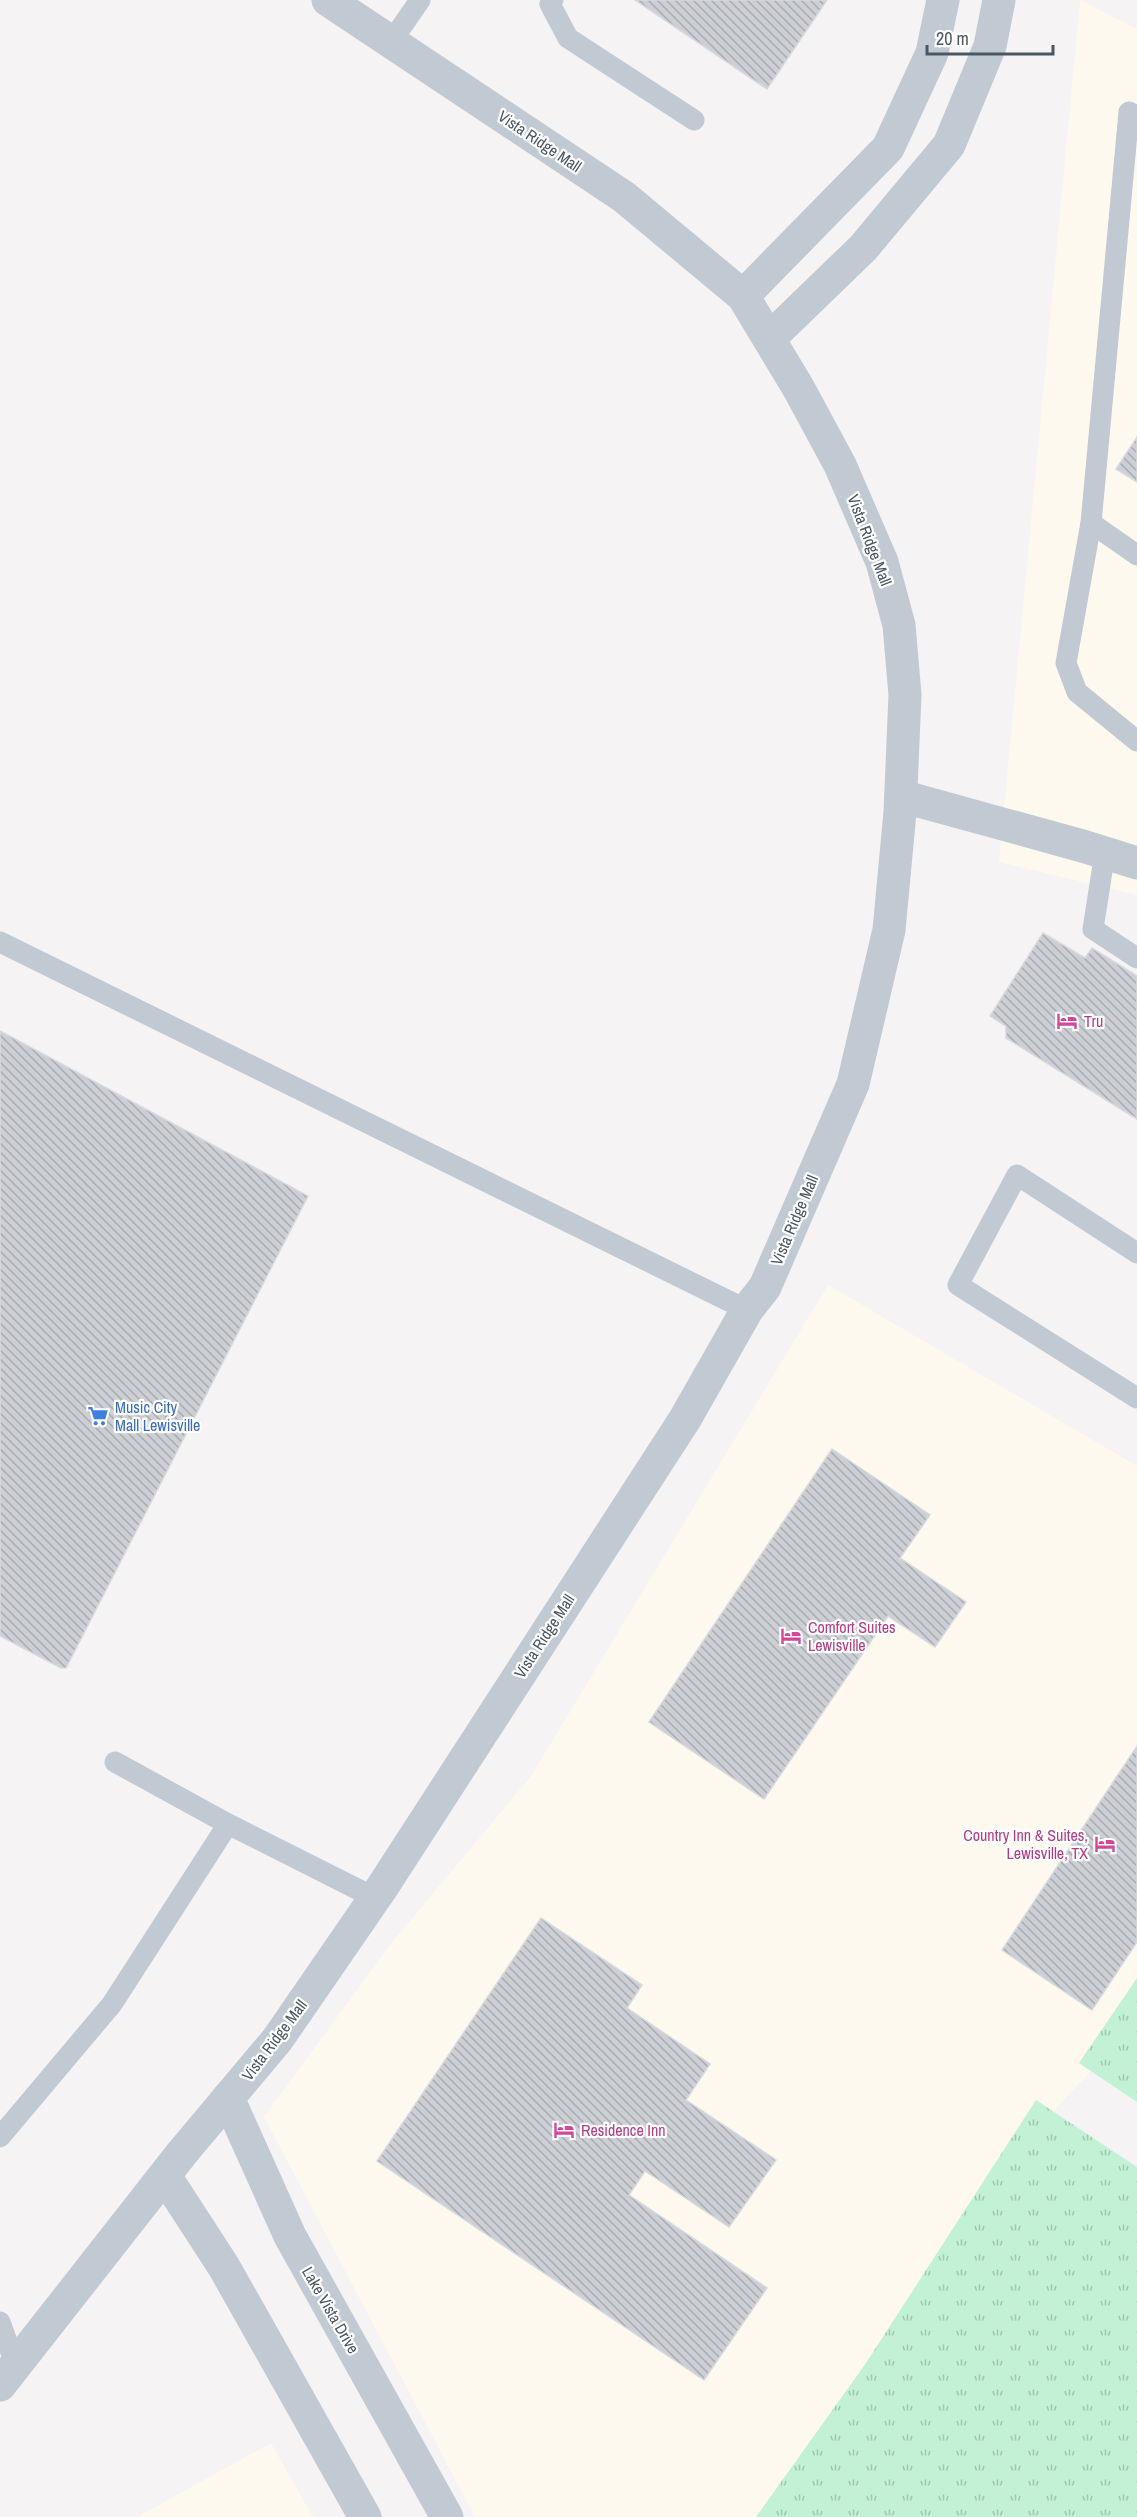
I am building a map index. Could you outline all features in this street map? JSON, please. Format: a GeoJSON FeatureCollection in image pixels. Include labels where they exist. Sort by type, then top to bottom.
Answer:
{"type":"FeatureCollection","features":[{"type":"Feature","properties":{"kind":"street","name":"Vista Ridge Mall"},"geometry":{"type":"LineString","coordinates":[[8,2376],[228,2097],[277,2040],[375,1898],[685,1419],[747,1310],[765,1287],[853,1084],[889,930],[901,796],[905,695],[899,625],[882,562],[840,465],[799,388],[743,296],[624,197],[328,0]]}},
{"type":"Feature","properties":{"kind":"street"},"geometry":{"type":"LineString","coordinates":[[743,296],[888,148],[932,53],[943,0]]}},
{"type":"Feature","properties":{"kind":"street"},"geometry":{"type":"LineString","coordinates":[[769,339],[863,248],[949,146],[990,46],[999,0]]}},
{"type":"Feature","properties":{"kind":"street"},"geometry":{"type":"LineString","coordinates":[[901,796],[1105,852],[1137,863]]}},
{"type":"Feature","properties":{"kind":"street","name":"Lake Vista Drive"},"geometry":{"type":"LineString","coordinates":[[228,2097],[290,2236],[447,2517]]}},
{"type":"Feature","properties":{"kind":"street"},"geometry":{"type":"LineString","coordinates":[[165,2176],[224,2267],[365,2517]]}},
{"type":"Feature","properties":{"kind":"lane"},"geometry":{"type":"LineString","coordinates":[[391,42],[420,0]]}},
{"type":"Feature","properties":{"kind":"lane"},"geometry":{"type":"LineString","coordinates":[[553,0],[550,4],[568,38],[694,120]]}},
{"type":"Feature","properties":{"kind":"lane"},"geometry":{"type":"LineString","coordinates":[[1137,116],[1129,112],[1091,523],[1066,663],[1077,692],[1137,741]]}},
{"type":"Feature","properties":{"kind":"lane"},"geometry":{"type":"LineString","coordinates":[[1091,523],[1137,555]]}},
{"type":"Feature","properties":{"kind":"lane"},"geometry":{"type":"LineString","coordinates":[[1105,852],[1093,929],[1137,958]]}},
{"type":"Feature","properties":{"kind":"lane"},"geometry":{"type":"LineString","coordinates":[[0,942],[747,1310]]}},
{"type":"Feature","properties":{"kind":"lane"},"geometry":{"type":"LineString","coordinates":[[1137,1253],[1017,1175],[958,1285],[1137,1398]]}},
{"type":"Feature","properties":{"kind":"lane"},"geometry":{"type":"LineString","coordinates":[[115,1762],[228,1824],[375,1898]]}},
{"type":"Feature","properties":{"kind":"lane"},"geometry":{"type":"LineString","coordinates":[[0,2137],[112,2004],[228,1824]]}},
{"type":"Feature","properties":{"kind":"lane"},"geometry":{"type":"LineString","coordinates":[[0,2322],[8,2376]]}},
{"type":"Feature","properties":{"kind":"shaded area"},"geometry":{"type":"Polygon","coordinates":[[[1080,0],[1137,29],[1137,895],[999,862],[1080,0]]]}},
{"type":"Feature","properties":{"kind":"shaded area"},"geometry":{"type":"Polygon","coordinates":[[[828,1285],[1137,1466],[1137,2003],[1092,2070],[1029,2137],[768,2517],[475,2517],[264,2117],[389,1946],[531,1776],[828,1285]]]}},
{"type":"Feature","properties":{"kind":"shaded area"},"geometry":{"type":"Polygon","coordinates":[[[271,2443],[313,2517],[137,2517],[271,2443]]]}},
{"type":"Feature","properties":{"kind":"green space"},"geometry":{"type":"Polygon","coordinates":[[[1137,1978],[1137,2102],[1079,2063],[1137,1978]]]}},
{"type":"Feature","properties":{"kind":"green space"},"geometry":{"type":"Polygon","coordinates":[[[1036,2100],[1137,2167],[1137,2517],[756,2517],[866,2363],[1036,2100]]]}},
{"type":"Feature","properties":{"kind":"building"},"geometry":{"type":"Polygon","coordinates":[[[635,0],[827,0],[767,89],[635,0]]]}},
{"type":"Feature","properties":{"kind":"building"},"geometry":{"type":"Polygon","coordinates":[[[1137,437],[1137,482],[1116,469],[1137,437]]]}},
{"type":"Feature","properties":{"kind":"building","name":"Tru"},"geometry":{"type":"Polygon","coordinates":[[[1043,933],[1085,958],[1092,948],[1137,976],[1137,1119],[1006,1038],[1006,1026],[990,1016],[1043,933]]]}},
{"type":"Feature","properties":{"kind":"building","name":"Music City Mall Lewisville"},"geometry":{"type":"Polygon","coordinates":[[[0,1031],[308,1196],[66,1668],[61,1668],[0,1636],[0,1031]]]}},
{"type":"Feature","properties":{"kind":"building","name":"Comfort Suites Lewisville"},"geometry":{"type":"Polygon","coordinates":[[[832,1449],[930,1515],[900,1558],[966,1602],[935,1647],[888,1616],[764,1799],[649,1722],[832,1449]]]}},
{"type":"Feature","properties":{"kind":"building","name":"Country Inn & Suites, Lewisville, TX"},"geometry":{"type":"Polygon","coordinates":[[[1137,1746],[1137,1942],[1092,2010],[1002,1950],[1137,1746]]]}},
{"type":"Feature","properties":{"kind":"building","name":"Residence Inn"},"geometry":{"type":"Polygon","coordinates":[[[541,1918],[642,1985],[627,2008],[710,2064],[686,2100],[776,2160],[729,2227],[645,2171],[629,2195],[767,2288],[704,2380],[377,2161],[541,1918]]]}},
{"type":"Feature","properties":{"kind":"place","name":"Tru"},"geometry":{"type":"Point","coordinates":[1067,1021]}},
{"type":"Feature","properties":{"kind":"place","name":"Music City Mall Lewisville"},"geometry":{"type":"Point","coordinates":[98,1416]}},
{"type":"Feature","properties":{"kind":"place","name":"Comfort Suites Lewisville"},"geometry":{"type":"Point","coordinates":[791,1636]}},
{"type":"Feature","properties":{"kind":"place","name":"Country Inn & Suites, Lewisville, TX"},"geometry":{"type":"Point","coordinates":[1105,1844]}},
{"type":"Feature","properties":{"kind":"place","name":"Residence Inn"},"geometry":{"type":"Point","coordinates":[564,2130]}}]}
